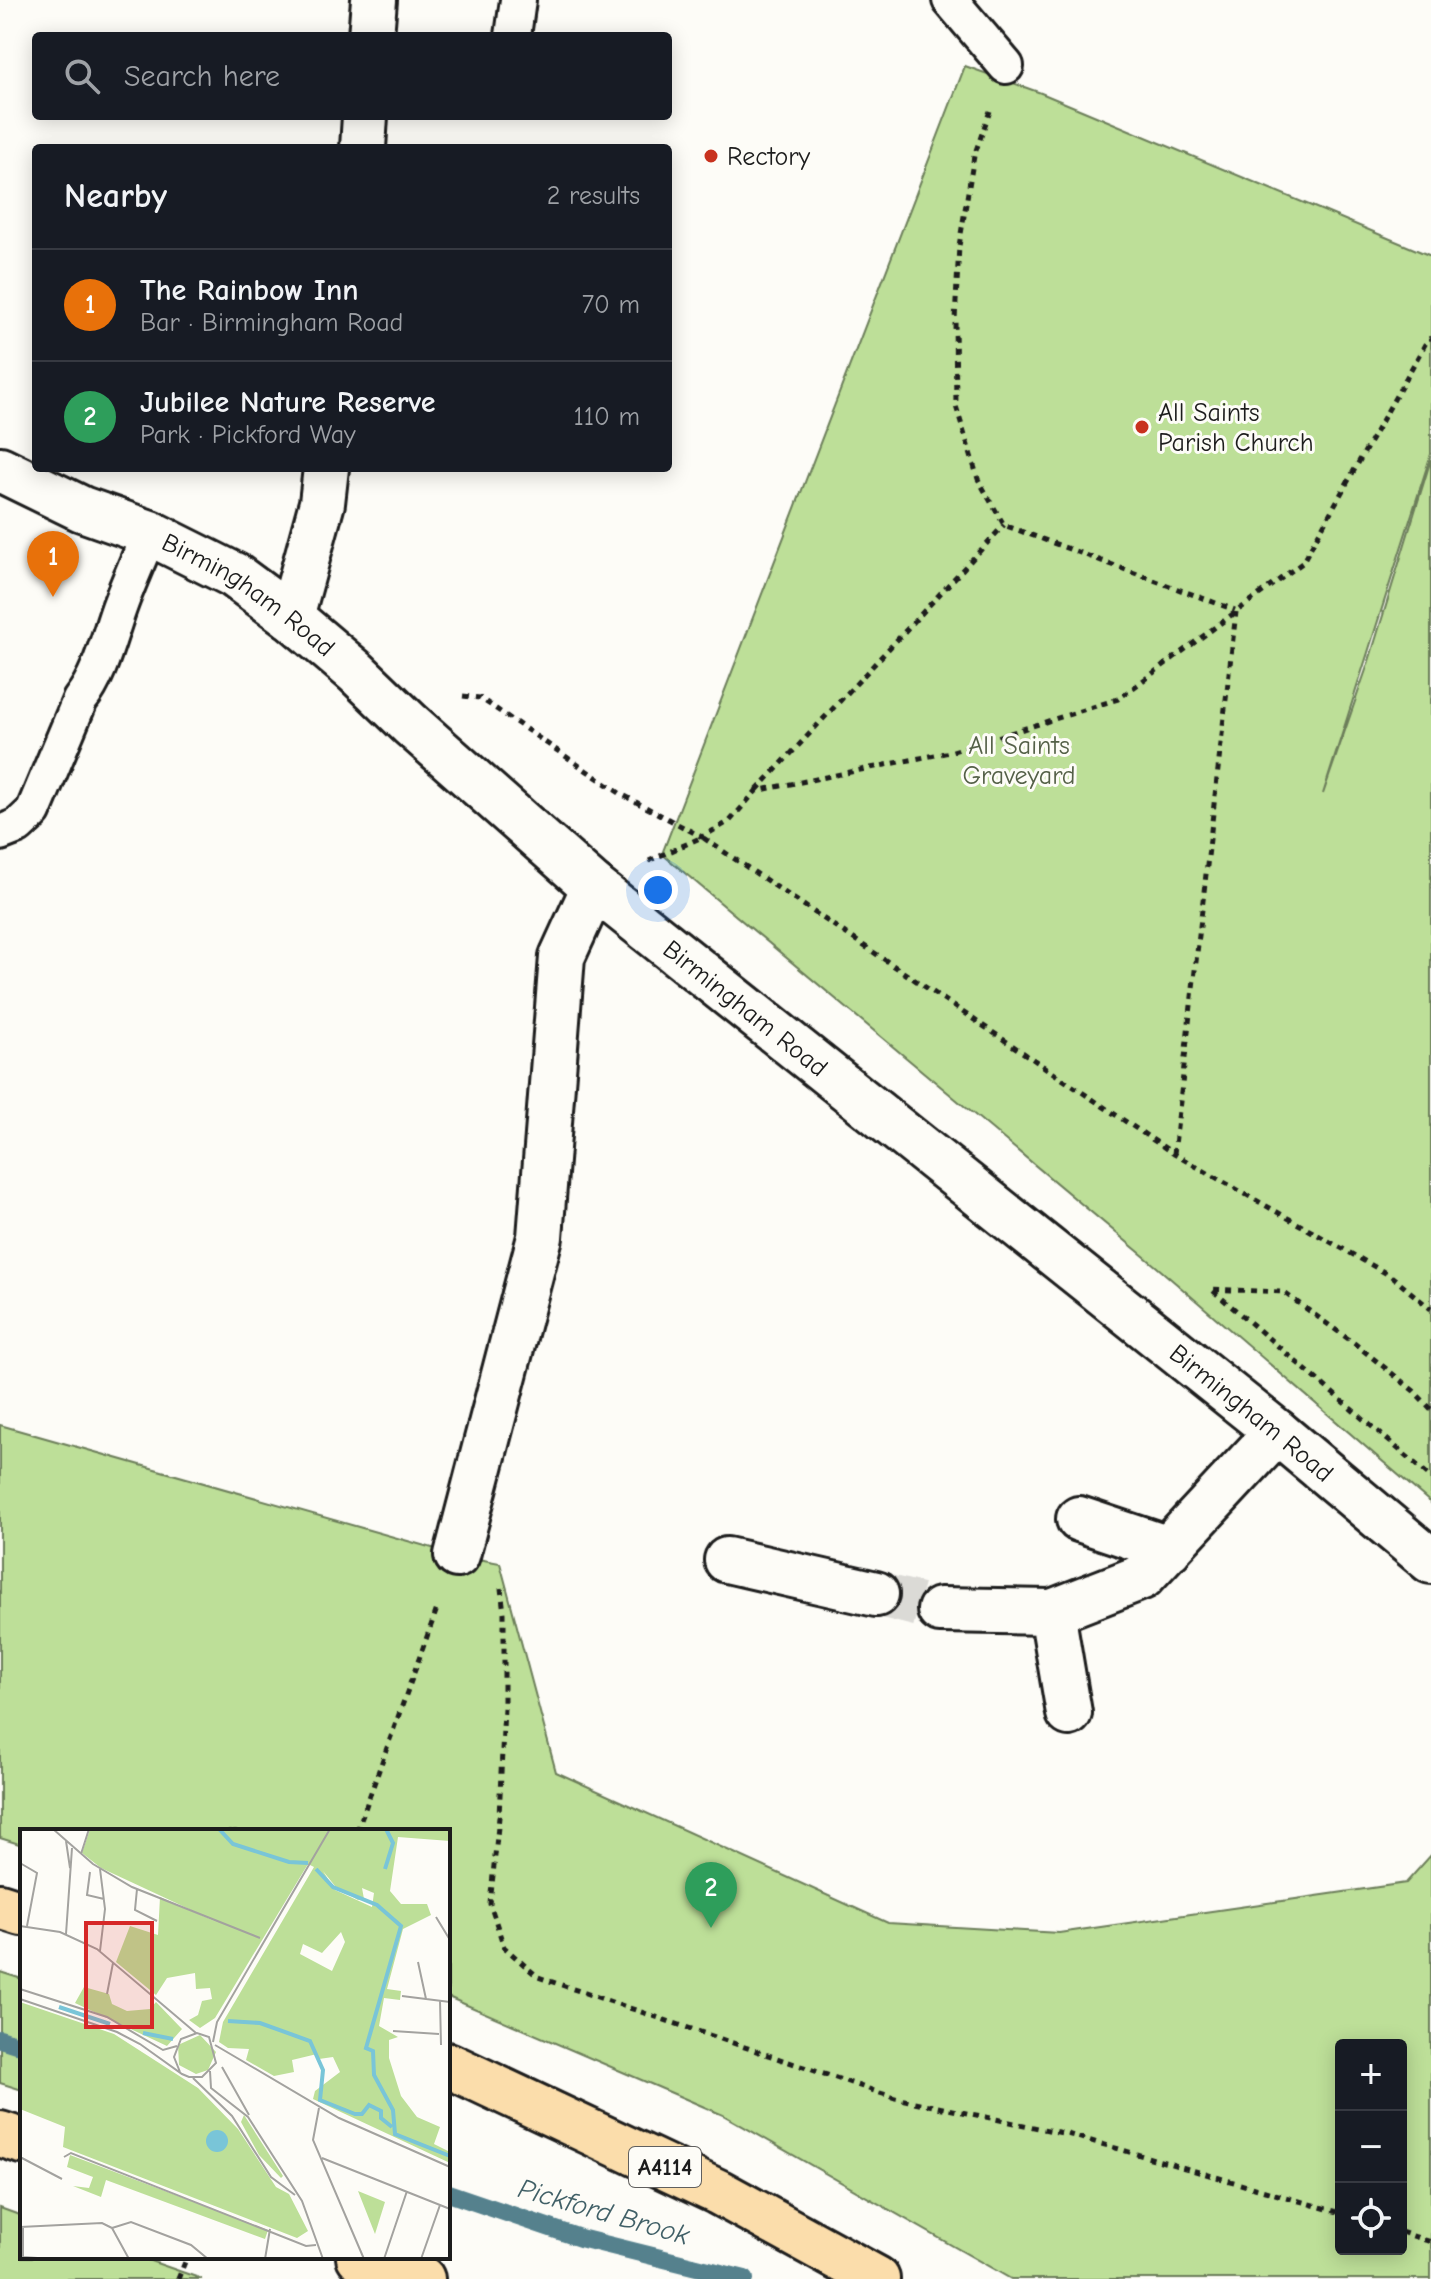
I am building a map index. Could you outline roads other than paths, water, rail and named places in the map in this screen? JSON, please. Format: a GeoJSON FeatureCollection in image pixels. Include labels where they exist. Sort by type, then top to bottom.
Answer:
{"type":"FeatureCollection","features":[{"type":"Feature","properties":{"kind":"highway"},"geometry":{"type":"LineString","coordinates":[[0,1906],[20,1912]]}},
{"type":"Feature","properties":{"kind":"highway","name":"A4114"},"geometry":{"type":"LineString","coordinates":[[450,2066],[718,2192],[877,2279]]}},
{"type":"Feature","properties":{"kind":"highway"},"geometry":{"type":"LineString","coordinates":[[0,2134],[20,2140]]}},
{"type":"Feature","properties":{"kind":"highway"},"geometry":{"type":"LineString","coordinates":[[365,2259],[422,2279]]}},
{"type":"Feature","properties":{"kind":"street"},"geometry":{"type":"LineString","coordinates":[[371,32],[374,0]]}},
{"type":"Feature","properties":{"kind":"street"},"geometry":{"type":"LineString","coordinates":[[363,144],[365,120]]}},
{"type":"Feature","properties":{"kind":"street","name":"Birmingham Road"},"geometry":{"type":"LineString","coordinates":[[0,469],[82,509],[150,533],[234,575],[291,617],[594,887],[1277,1432],[1431,1561]]}},
{"type":"Feature","properties":{"kind":"street"},"geometry":{"type":"LineString","coordinates":[[291,617],[322,503],[326,472]]}},
{"type":"Feature","properties":{"kind":"street"},"geometry":{"type":"LineString","coordinates":[[457,1555],[540,1237],[562,957],[594,887]]}},
{"type":"Feature","properties":{"kind":"street"},"geometry":{"type":"LineString","coordinates":[[940,1610],[1052,1612],[1142,1577],[1277,1432]]}},
{"type":"Feature","properties":{"kind":"street"},"geometry":{"type":"LineString","coordinates":[[1079,1519],[1169,1549]]}},
{"type":"Feature","properties":{"kind":"street"},"geometry":{"type":"LineString","coordinates":[[727,1560],[876,1594]]}},
{"type":"Feature","properties":{"kind":"street"},"geometry":{"type":"LineString","coordinates":[[1052,1612],[1069,1713]]}},
{"type":"Feature","properties":{"kind":"lane"},"geometry":{"type":"LineString","coordinates":[[514,32],[518,0]]}},
{"type":"Feature","properties":{"kind":"lane"},"geometry":{"type":"LineString","coordinates":[[950,0],[1006,66]]}},
{"type":"Feature","properties":{"kind":"lane"},"geometry":{"type":"LineString","coordinates":[[0,833],[18,826],[33,812],[80,700],[89,689],[150,533]]}},
{"type":"Feature","properties":{"kind":"waterway","name":"Pickford Brook"},"geometry":{"type":"LineString","coordinates":[[0,2039],[20,2045]]}},
{"type":"Feature","properties":{"kind":"waterway","name":"Pickford Brook"},"geometry":{"type":"LineString","coordinates":[[450,2194],[580,2238],[745,2279]]}},
{"type":"Feature","properties":{"kind":"tunnel"},"geometry":{"type":"LineString","coordinates":[[876,1594],[940,1610]]}},
{"type":"Feature","properties":{"kind":"place","name":"Rectory"},"geometry":{"type":"Point","coordinates":[711,156]}},
{"type":"Feature","properties":{"kind":"place","name":"All Saints Parish Church"},"geometry":{"type":"Point","coordinates":[1142,427]}},
{"type":"Feature","properties":{"kind":"place","name":"The Rainbow Inn"},"geometry":{"type":"Point","coordinates":[53,597]}},
{"type":"Feature","properties":{"kind":"place","name":"Jubilee Nature Reserve"},"geometry":{"type":"Point","coordinates":[711,1928]}},
{"type":"Feature","properties":{"kind":"park label","name":"All Saints Graveyard"},"geometry":{"type":"Point","coordinates":[1019,760]}}]}
